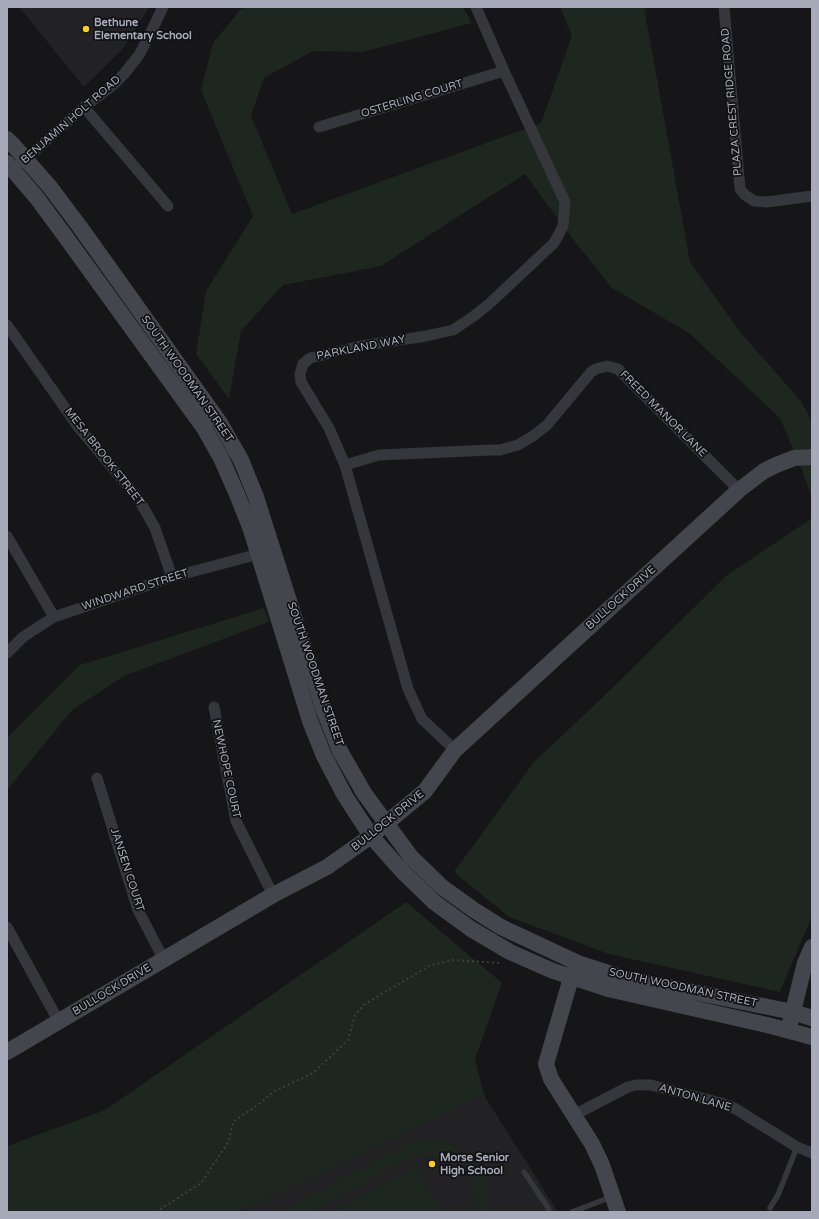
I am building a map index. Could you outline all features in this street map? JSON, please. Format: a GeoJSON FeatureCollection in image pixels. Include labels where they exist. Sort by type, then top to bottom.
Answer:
{"type":"FeatureCollection","features":[{"type":"Feature","properties":{"kind":"main road","name":"SOUTH WOODMAN STREET"},"geometry":{"type":"LineString","coordinates":[[7,139],[26,158],[50,187],[220,423],[241,460],[256,497],[266,552],[310,721],[324,756],[345,796],[371,836],[402,871],[434,902],[471,930],[510,952],[571,978],[608,989],[788,1030],[812,1037]]}},
{"type":"Feature","properties":{"kind":"main road","name":"SOUTH WOODMAN STREET"},"geometry":{"type":"LineString","coordinates":[[10,166],[61,230],[204,428],[221,458],[250,527],[266,552],[340,751],[364,794],[411,857],[442,887],[474,910],[501,927],[578,963],[632,979],[793,1012],[812,1018]]}},
{"type":"Feature","properties":{"kind":"main road","name":"BULLOCK DRIVE"},"geometry":{"type":"LineString","coordinates":[[7,1052],[273,894],[327,867],[371,836],[425,791],[455,750],[739,490],[764,471],[776,465],[794,458],[812,456]]}},
{"type":"Feature","properties":{"kind":"main road"},"geometry":{"type":"LineString","coordinates":[[788,1030],[806,963],[812,947]]}},
{"type":"Feature","properties":{"kind":"main road"},"geometry":{"type":"LineString","coordinates":[[578,963],[571,978],[546,1064],[551,1079],[592,1144],[602,1165],[618,1212]]}},
{"type":"Feature","properties":{"kind":"street","name":"BENJAMIN HOLT ROAD"},"geometry":{"type":"LineString","coordinates":[[10,166],[26,158],[124,74],[139,55],[163,7]]}},
{"type":"Feature","properties":{"kind":"street","name":"PARKLAND WAY"},"geometry":{"type":"LineString","coordinates":[[455,750],[422,719],[408,688],[345,465],[329,428],[302,382],[300,374],[303,364],[310,358],[361,346],[426,336],[452,330],[489,304],[554,243],[563,226],[566,202],[504,71],[476,7]]}},
{"type":"Feature","properties":{"kind":"street","name":"PLAZA CREST RIDGE ROAD"},"geometry":{"type":"LineString","coordinates":[[724,7],[740,189],[745,195],[754,201],[767,202],[812,196]]}},
{"type":"Feature","properties":{"kind":"street","name":"OSTERLING COURT"},"geometry":{"type":"LineString","coordinates":[[319,127],[504,71]]}},
{"type":"Feature","properties":{"kind":"street"},"geometry":{"type":"LineString","coordinates":[[84,107],[168,206]]}},
{"type":"Feature","properties":{"kind":"street","name":"MESA BROOK STREET"},"geometry":{"type":"LineString","coordinates":[[7,325],[79,428],[138,498],[155,528],[172,577]]}},
{"type":"Feature","properties":{"kind":"street","name":"FREED MANOR LANE"},"geometry":{"type":"LineString","coordinates":[[345,465],[379,456],[491,450],[518,445],[547,425],[591,372],[607,366],[618,369],[739,490]]}},
{"type":"Feature","properties":{"kind":"street"},"geometry":{"type":"LineString","coordinates":[[7,536],[54,617]]}},
{"type":"Feature","properties":{"kind":"street","name":"WINDWARD STREET"},"geometry":{"type":"LineString","coordinates":[[7,653],[23,637],[54,617],[172,577],[266,552]]}},
{"type":"Feature","properties":{"kind":"street","name":"NEWHOPE COURT"},"geometry":{"type":"LineString","coordinates":[[214,707],[236,821],[273,894]]}},
{"type":"Feature","properties":{"kind":"street","name":"JANSEN COURT"},"geometry":{"type":"LineString","coordinates":[[97,778],[138,910],[164,960]]}},
{"type":"Feature","properties":{"kind":"street"},"geometry":{"type":"LineString","coordinates":[[7,927],[59,1022]]}},
{"type":"Feature","properties":{"kind":"street","name":"ANTON LANE"},"geometry":{"type":"LineString","coordinates":[[574,1115],[628,1087],[636,1085],[651,1085],[721,1103],[734,1108],[797,1147],[812,1153]]}},
{"type":"Feature","properties":{"kind":"lane"},"geometry":{"type":"LineString","coordinates":[[770,1208],[778,1195],[797,1147]]}},
{"type":"Feature","properties":{"kind":"lane"},"geometry":{"type":"LineString","coordinates":[[524,1172],[549,1209],[548,1212]]}},
{"type":"Feature","properties":{"kind":"lane"},"geometry":{"type":"LineString","coordinates":[[572,1212],[613,1196]]}},
{"type":"Feature","properties":{"kind":"path"},"geometry":{"type":"LineString","coordinates":[[156,1212],[201,1183],[229,1141],[233,1122],[273,1092],[313,1073],[348,1040],[356,1015],[365,1004],[431,964],[453,960],[499,963],[510,952]]}},
{"type":"Feature","properties":{"kind":"shaded area","name":"Bethune Elementary School"},"geometry":{"type":"Polygon","coordinates":[[[19,7],[149,7],[122,50],[84,87],[19,7]]]}},
{"type":"Feature","properties":{"kind":"shaded area"},"geometry":{"type":"Polygon","coordinates":[[[248,7],[463,7],[472,23],[363,52],[313,51],[264,78],[251,116],[292,214],[541,123],[572,36],[560,7],[644,7],[690,262],[741,333],[801,401],[812,422],[812,497],[780,418],[689,333],[612,288],[572,238],[525,174],[381,266],[283,285],[241,331],[229,399],[196,354],[206,291],[253,216],[201,90],[213,43],[241,9],[248,7]]]}},
{"type":"Feature","properties":{"kind":"shaded area"},"geometry":{"type":"Polygon","coordinates":[[[812,518],[812,916],[780,992],[609,954],[509,917],[454,872],[534,762],[604,696],[726,576],[812,518]]]}},
{"type":"Feature","properties":{"kind":"shaded area"},"geometry":{"type":"Polygon","coordinates":[[[264,608],[269,622],[124,676],[72,710],[7,790],[7,738],[80,665],[264,608]]]}},
{"type":"Feature","properties":{"kind":"shaded area"},"geometry":{"type":"Polygon","coordinates":[[[406,902],[502,983],[475,1059],[484,1095],[238,1212],[7,1212],[7,1146],[105,1110],[406,902]]]}},
{"type":"Feature","properties":{"kind":"shaded area","name":"Morse Senior High School"},"geometry":{"type":"Polygon","coordinates":[[[484,1095],[558,1212],[237,1212],[427,1118],[484,1095]]]}},
{"type":"Feature","properties":{"kind":"shaded area"},"geometry":{"type":"Polygon","coordinates":[[[436,1140],[455,1146],[471,1157],[483,1172],[489,1190],[489,1212],[474,1212],[476,1200],[473,1186],[470,1179],[461,1167],[442,1156],[427,1154],[406,1160],[312,1212],[281,1212],[399,1148],[417,1141],[436,1140]]]}},
{"type":"Feature","properties":{"kind":"shaded area"},"geometry":{"type":"Polygon","coordinates":[[[417,1166],[442,1212],[333,1212],[417,1166]]]}},
{"type":"Feature","properties":{"kind":"place","name":"Bethune Elementary School"},"geometry":{"type":"Point","coordinates":[86,29]}},
{"type":"Feature","properties":{"kind":"place","name":"Morse Senior High School"},"geometry":{"type":"Point","coordinates":[432,1164]}}]}
